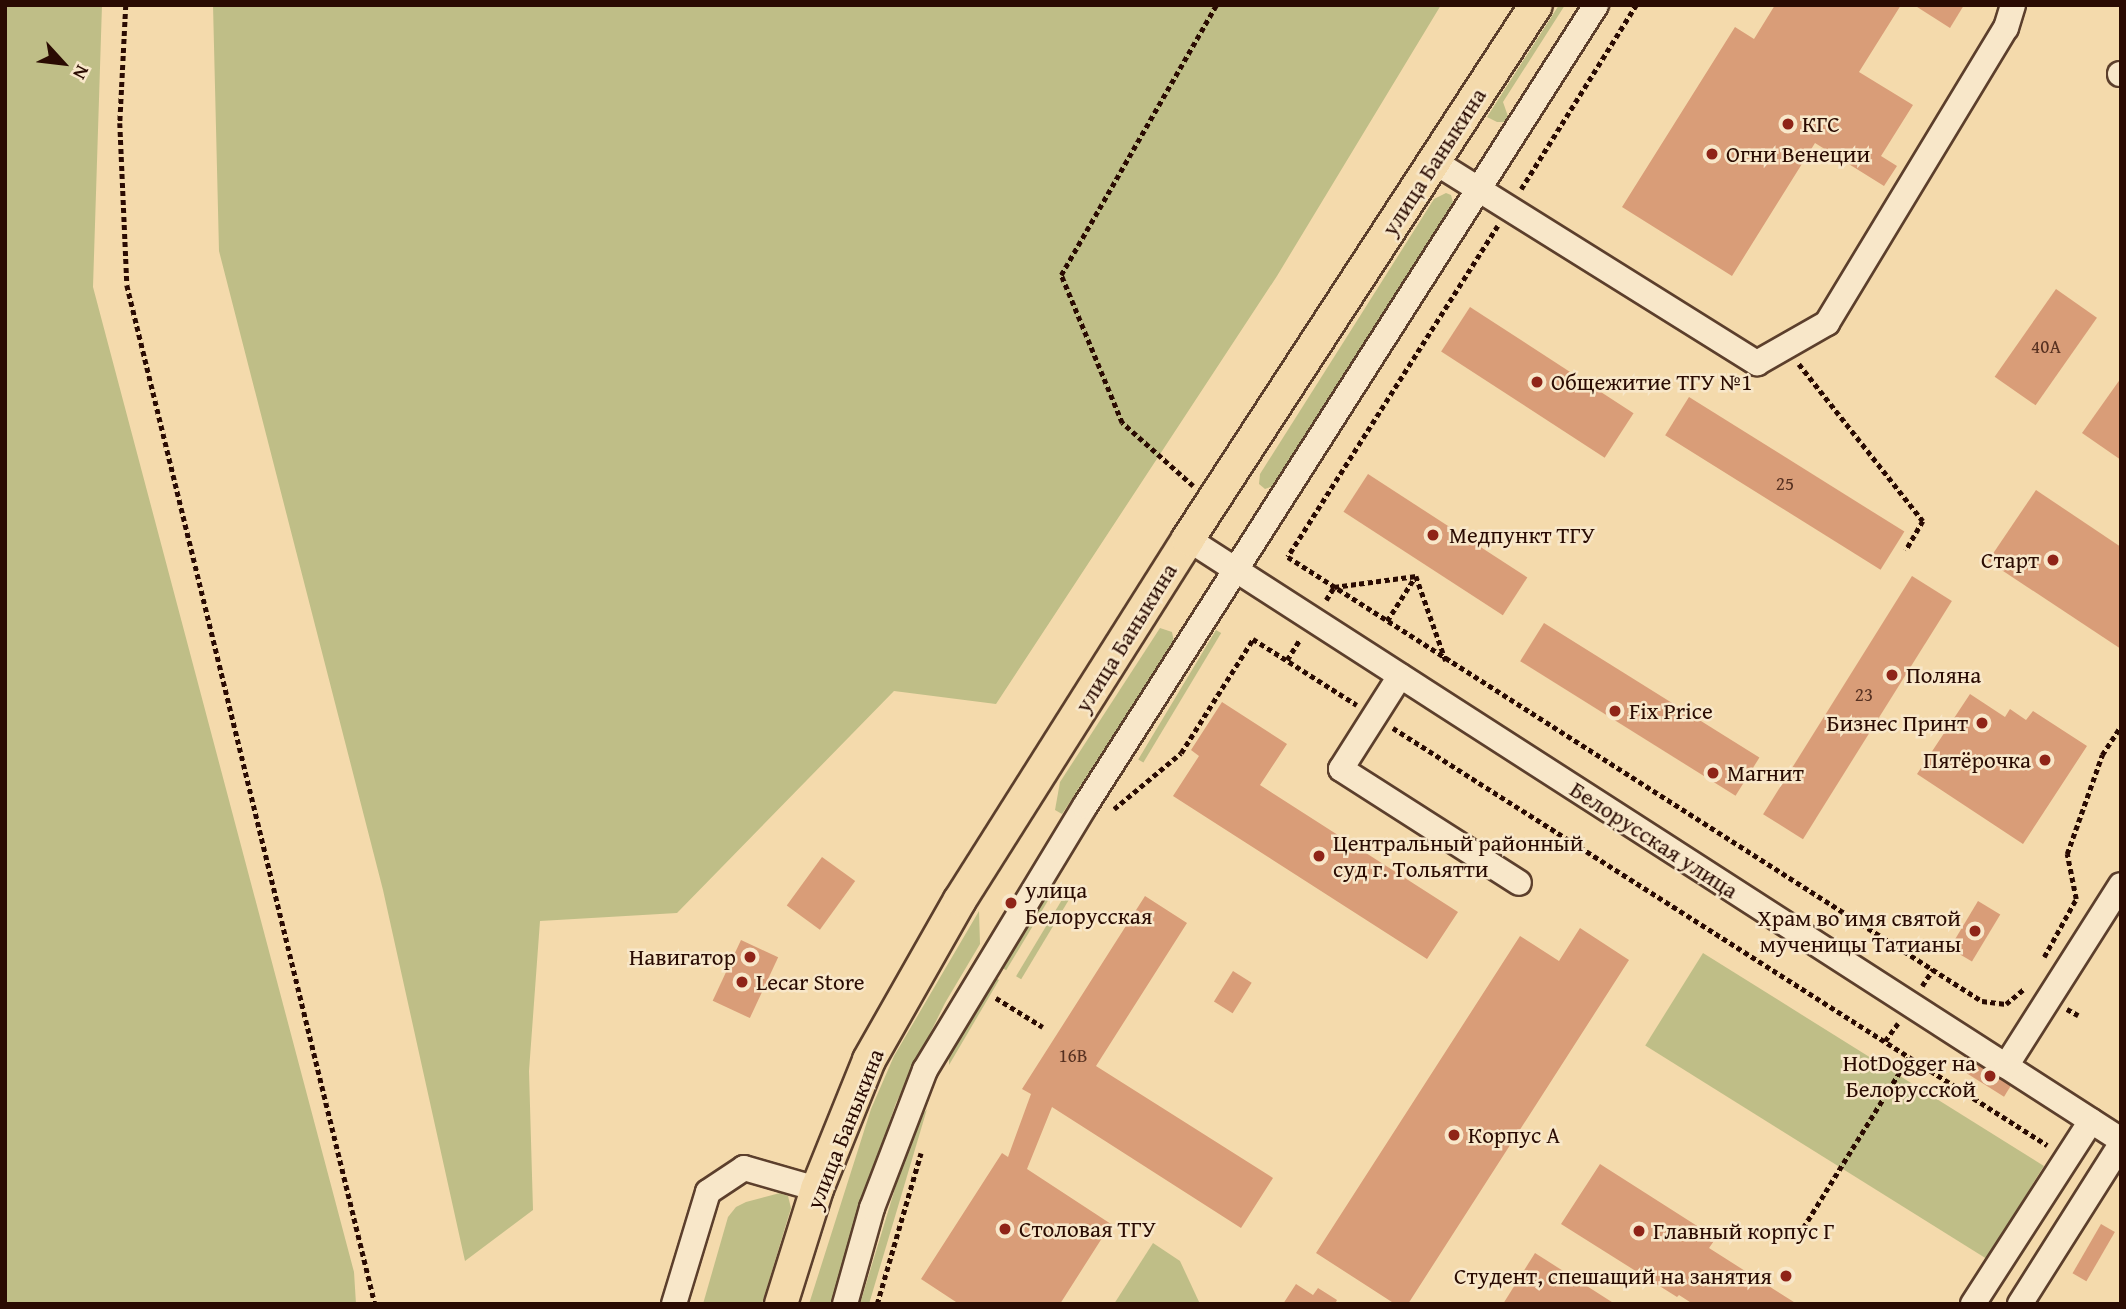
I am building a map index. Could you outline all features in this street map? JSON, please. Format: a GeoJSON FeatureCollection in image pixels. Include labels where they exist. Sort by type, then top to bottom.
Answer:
{"type":"FeatureCollection","features":[{"type":"Feature","properties":{"kind":"main road","name":"улица Баныкина"},"geometry":{"type":"LineString","coordinates":[[782,1304],[817,1189],[869,1060],[968,889],[1188,540],[1536,5]]}},
{"type":"Feature","properties":{"kind":"street"},"geometry":{"type":"LineString","coordinates":[[845,1304],[872,1208],[925,1070],[1085,806],[1237,572],[1476,189],[1596,5]]}},
{"type":"Feature","properties":{"kind":"street"},"geometry":{"type":"LineString","coordinates":[[1435,162],[1757,363],[1827,323],[2006,28],[2013,5]]}},
{"type":"Feature","properties":{"kind":"street","name":"Белорусская улица"},"geometry":{"type":"LineString","coordinates":[[1188,540],[2121,1142]]}},
{"type":"Feature","properties":{"kind":"street"},"geometry":{"type":"LineString","coordinates":[[1400,676],[1340,769],[1519,883]]}},
{"type":"Feature","properties":{"kind":"street"},"geometry":{"type":"LineString","coordinates":[[2006,1066],[2121,885]]}},
{"type":"Feature","properties":{"kind":"street"},"geometry":{"type":"LineString","coordinates":[[1973,1304],[2091,1121]]}},
{"type":"Feature","properties":{"kind":"street"},"geometry":{"type":"LineString","coordinates":[[2020,1304],[2121,1142]]}},
{"type":"Feature","properties":{"kind":"street"},"geometry":{"type":"LineString","coordinates":[[674,1304],[708,1192],[744,1168],[817,1189]]}},
{"type":"Feature","properties":{"kind":"path"},"geometry":{"type":"LineString","coordinates":[[126,5],[120,122],[127,285],[375,1304]]}},
{"type":"Feature","properties":{"kind":"path"},"geometry":{"type":"LineString","coordinates":[[1212,503],[1122,423],[1061,275],[1216,5]]}},
{"type":"Feature","properties":{"kind":"path"},"geometry":{"type":"LineString","coordinates":[[1636,5],[1288,557],[1446,661],[1982,1001],[2006,1004],[2029,985]]}},
{"type":"Feature","properties":{"kind":"path"},"geometry":{"type":"LineString","coordinates":[[1786,347],[1923,521],[1906,550]]}},
{"type":"Feature","properties":{"kind":"path"},"geometry":{"type":"LineString","coordinates":[[1335,587],[1416,576]]}},
{"type":"Feature","properties":{"kind":"path"},"geometry":{"type":"LineString","coordinates":[[1387,621],[1416,576]]}},
{"type":"Feature","properties":{"kind":"path"},"geometry":{"type":"LineString","coordinates":[[1416,576],[1446,661]]}},
{"type":"Feature","properties":{"kind":"path"},"geometry":{"type":"LineString","coordinates":[[1112,810],[1181,753],[1253,639],[2067,1157]]}},
{"type":"Feature","properties":{"kind":"path"},"geometry":{"type":"LineString","coordinates":[[2042,960],[2076,900],[2067,854],[2102,755],[2121,726]]}},
{"type":"Feature","properties":{"kind":"path"},"geometry":{"type":"LineString","coordinates":[[989,1008],[1001,988]]}},
{"type":"Feature","properties":{"kind":"path"},"geometry":{"type":"LineString","coordinates":[[996,997],[1043,1027]]}},
{"type":"Feature","properties":{"kind":"path"},"geometry":{"type":"LineString","coordinates":[[1803,1228],[1909,1057]]}},
{"type":"Feature","properties":{"kind":"path"},"geometry":{"type":"LineString","coordinates":[[877,1304],[924,1144]]}},
{"type":"Feature","properties":{"kind":"shaded area"},"geometry":{"type":"Polygon","coordinates":[[[5,5],[102,5],[93,287],[354,1272],[356,1304],[5,1304],[5,5]]]}},
{"type":"Feature","properties":{"kind":"shaded area"},"geometry":{"type":"Polygon","coordinates":[[[213,5],[1441,5],[1277,276],[996,704],[894,691],[677,913],[540,921],[529,1071],[533,1210],[465,1261],[383,890],[219,251],[213,5]]]}},
{"type":"Feature","properties":{"kind":"shaded area"},"geometry":{"type":"Polygon","coordinates":[[[1559,5],[1565,5],[1503,102],[1510,122],[1497,122],[1487,117],[1559,5]]]}},
{"type":"Feature","properties":{"kind":"shaded area"},"geometry":{"type":"Polygon","coordinates":[[[1446,193],[1451,195],[1454,206],[1276,485],[1265,489],[1259,484],[1260,474],[1434,199],[1446,193]]]}},
{"type":"Feature","properties":{"kind":"shaded area"},"geometry":{"type":"Polygon","coordinates":[[[1160,628],[1172,632],[1174,642],[1062,814],[1055,810],[1060,782],[1160,628]]]}},
{"type":"Feature","properties":{"kind":"shaded area"},"geometry":{"type":"Polygon","coordinates":[[[1216,630],[1221,633],[1143,763],[1138,759],[1216,630]]]}},
{"type":"Feature","properties":{"kind":"shaded area"},"geometry":{"type":"Polygon","coordinates":[[[1051,884],[1056,887],[1006,970],[1001,967],[1051,884]]]}},
{"type":"Feature","properties":{"kind":"shaded area"},"geometry":{"type":"Polygon","coordinates":[[[1066,893],[1071,896],[1021,979],[1016,976],[1066,893]]]}},
{"type":"Feature","properties":{"kind":"shaded area"},"geometry":{"type":"Polygon","coordinates":[[[979,911],[980,944],[945,1003],[896,1103],[855,1223],[833,1304],[809,1304],[871,1109],[894,1056],[979,911]]]}},
{"type":"Feature","properties":{"kind":"shaded area"},"geometry":{"type":"Polygon","coordinates":[[[1703,953],[2044,1166],[1986,1258],[1645,1045],[1703,953]]]}},
{"type":"Feature","properties":{"kind":"shaded area"},"geometry":{"type":"Polygon","coordinates":[[[994,977],[999,980],[949,1065],[949,1052],[994,977]]]}},
{"type":"Feature","properties":{"kind":"shaded area"},"geometry":{"type":"Polygon","coordinates":[[[927,1109],[869,1304],[860,1304],[914,1126],[927,1109]]]}},
{"type":"Feature","properties":{"kind":"shaded area"},"geometry":{"type":"Polygon","coordinates":[[[780,1193],[788,1196],[791,1208],[762,1304],[703,1304],[728,1217],[736,1207],[746,1202],[780,1193]]]}},
{"type":"Feature","properties":{"kind":"shaded area"},"geometry":{"type":"Polygon","coordinates":[[[1153,1243],[1180,1261],[1200,1304],[1114,1304],[1153,1243]]]}},
{"type":"Feature","properties":{"kind":"building","name":"КГС"},"geometry":{"type":"Polygon","coordinates":[[[1775,5],[1901,5],[1859,72],[1913,105],[1881,156],[1897,166],[1884,186],[1815,143],[1732,276],[1622,207],[1735,27],[1754,39],[1775,5]]]}},
{"type":"Feature","properties":{"kind":"building"},"geometry":{"type":"Polygon","coordinates":[[[1914,5],[1964,5],[1950,28],[1914,5]]]}},
{"type":"Feature","properties":{"kind":"building"},"geometry":{"type":"Polygon","coordinates":[[[2056,289],[2097,318],[2036,405],[1995,377],[2056,289]]]}},
{"type":"Feature","properties":{"kind":"building","name":"Общежитие ТГУ №1"},"geometry":{"type":"Polygon","coordinates":[[[1470,307],[1634,413],[1605,458],[1441,351],[1470,307]]]}},
{"type":"Feature","properties":{"kind":"building"},"geometry":{"type":"Polygon","coordinates":[[[2121,378],[2121,460],[2082,433],[2121,378]]]}},
{"type":"Feature","properties":{"kind":"building"},"geometry":{"type":"Polygon","coordinates":[[[1689,397],[1904,532],[1881,570],[1665,435],[1689,397]]]}},
{"type":"Feature","properties":{"kind":"building"},"geometry":{"type":"Polygon","coordinates":[[[1368,474],[1527,577],[1503,615],[1343,512],[1368,474]]]}},
{"type":"Feature","properties":{"kind":"building"},"geometry":{"type":"Polygon","coordinates":[[[2036,490],[2121,547],[2121,649],[1988,561],[2036,490]]]}},
{"type":"Feature","properties":{"kind":"building"},"geometry":{"type":"Polygon","coordinates":[[[1912,576],[1952,601],[1803,839],[1763,814],[1912,576]]]}},
{"type":"Feature","properties":{"kind":"building"},"geometry":{"type":"Polygon","coordinates":[[[1544,623],[1759,758],[1736,796],[1520,661],[1544,623]]]}},
{"type":"Feature","properties":{"kind":"building"},"geometry":{"type":"Polygon","coordinates":[[[1970,694],[2005,717],[2010,709],[2026,720],[2033,711],[2087,746],[2023,844],[1917,774],[1970,694]]]}},
{"type":"Feature","properties":{"kind":"building","name":"Центральный районный суд г. Тольятти"},"geometry":{"type":"Polygon","coordinates":[[[1222,702],[1287,744],[1260,785],[1458,912],[1427,959],[1173,796],[1199,756],[1191,750],[1222,702]]]}},
{"type":"Feature","properties":{"kind":"building"},"geometry":{"type":"Polygon","coordinates":[[[822,857],[855,881],[820,930],[787,906],[822,857]]]}},
{"type":"Feature","properties":{"kind":"building"},"geometry":{"type":"Polygon","coordinates":[[[1145,896],[1187,923],[1096,1066],[1273,1178],[1241,1228],[1052,1107],[1027,1169],[1111,1224],[1060,1304],[959,1304],[921,1279],[1002,1153],[1008,1157],[1031,1094],[1022,1089],[1145,896]]]}},
{"type":"Feature","properties":{"kind":"building","name":"Храм во имя святой мученицы Татианы"},"geometry":{"type":"Polygon","coordinates":[[[1978,901],[2000,914],[1972,962],[1950,948],[1978,901]]]}},
{"type":"Feature","properties":{"kind":"building","name":"Корпус А"},"geometry":{"type":"Polygon","coordinates":[[[1580,928],[1629,960],[1408,1304],[1395,1304],[1316,1253],[1520,936],[1559,961],[1580,928]]]}},
{"type":"Feature","properties":{"kind":"building"},"geometry":{"type":"Polygon","coordinates":[[[741,940],[778,957],[750,1018],[713,1001],[741,940]]]}},
{"type":"Feature","properties":{"kind":"building"},"geometry":{"type":"Polygon","coordinates":[[[1233,971],[1252,983],[1233,1013],[1214,1002],[1233,971]]]}},
{"type":"Feature","properties":{"kind":"building","name":"HotDogger на Белорусской"},"geometry":{"type":"Polygon","coordinates":[[[1977,1055],[2015,1079],[2004,1097],[1966,1073],[1977,1055]]]}},
{"type":"Feature","properties":{"kind":"building","name":"Главный корпус Г"},"geometry":{"type":"Polygon","coordinates":[[[1600,1164],[1716,1238],[1709,1248],[1797,1304],[1693,1304],[1679,1295],[1677,1297],[1561,1224],[1600,1164]]]}},
{"type":"Feature","properties":{"kind":"building"},"geometry":{"type":"Polygon","coordinates":[[[2101,1224],[2115,1232],[2086,1281],[2072,1273],[2101,1224]]]}},
{"type":"Feature","properties":{"kind":"building"},"geometry":{"type":"Polygon","coordinates":[[[1535,1253],[1615,1304],[1503,1304],[1535,1253]]]}},
{"type":"Feature","properties":{"kind":"building"},"geometry":{"type":"Polygon","coordinates":[[[1296,1284],[1313,1295],[1318,1288],[1337,1300],[1335,1304],[1283,1304],[1296,1284]]]}},
{"type":"Feature","properties":{"kind":"place","name":"КГС"},"geometry":{"type":"Point","coordinates":[1788,124]}},
{"type":"Feature","properties":{"kind":"place","name":"Огни Венеции"},"geometry":{"type":"Point","coordinates":[1712,154]}},
{"type":"Feature","properties":{"kind":"place","name":"Общежитие ТГУ №1"},"geometry":{"type":"Point","coordinates":[1537,382]}},
{"type":"Feature","properties":{"kind":"place","name":"Медпункт ТГУ"},"geometry":{"type":"Point","coordinates":[1433,535]}},
{"type":"Feature","properties":{"kind":"place","name":"Старт"},"geometry":{"type":"Point","coordinates":[2053,560]}},
{"type":"Feature","properties":{"kind":"place","name":"Поляна"},"geometry":{"type":"Point","coordinates":[1892,675]}},
{"type":"Feature","properties":{"kind":"place","name":"Fix Price"},"geometry":{"type":"Point","coordinates":[1615,711]}},
{"type":"Feature","properties":{"kind":"place","name":"Бизнес Принт"},"geometry":{"type":"Point","coordinates":[1982,723]}},
{"type":"Feature","properties":{"kind":"place","name":"Пятёрочка"},"geometry":{"type":"Point","coordinates":[2045,760]}},
{"type":"Feature","properties":{"kind":"place","name":"Магнит"},"geometry":{"type":"Point","coordinates":[1713,773]}},
{"type":"Feature","properties":{"kind":"place","name":"Центральный районный суд г. Тольятти"},"geometry":{"type":"Point","coordinates":[1319,856]}},
{"type":"Feature","properties":{"kind":"place","name":"улица Белорусская"},"geometry":{"type":"Point","coordinates":[1011,903]}},
{"type":"Feature","properties":{"kind":"place","name":"Храм во имя святой мученицы Татианы"},"geometry":{"type":"Point","coordinates":[1975,931]}},
{"type":"Feature","properties":{"kind":"place","name":"Навигатор"},"geometry":{"type":"Point","coordinates":[750,957]}},
{"type":"Feature","properties":{"kind":"place","name":"Lecar Store"},"geometry":{"type":"Point","coordinates":[742,982]}},
{"type":"Feature","properties":{"kind":"place","name":"HotDogger на Белорусской"},"geometry":{"type":"Point","coordinates":[1990,1076]}},
{"type":"Feature","properties":{"kind":"place","name":"Корпус А"},"geometry":{"type":"Point","coordinates":[1454,1135]}},
{"type":"Feature","properties":{"kind":"place","name":"Столовая ТГУ"},"geometry":{"type":"Point","coordinates":[1005,1229]}},
{"type":"Feature","properties":{"kind":"place","name":"Главный корпус Г"},"geometry":{"type":"Point","coordinates":[1639,1231]}},
{"type":"Feature","properties":{"kind":"place","name":"Студент, спешащий на занятия"},"geometry":{"type":"Point","coordinates":[1786,1276]}}]}
